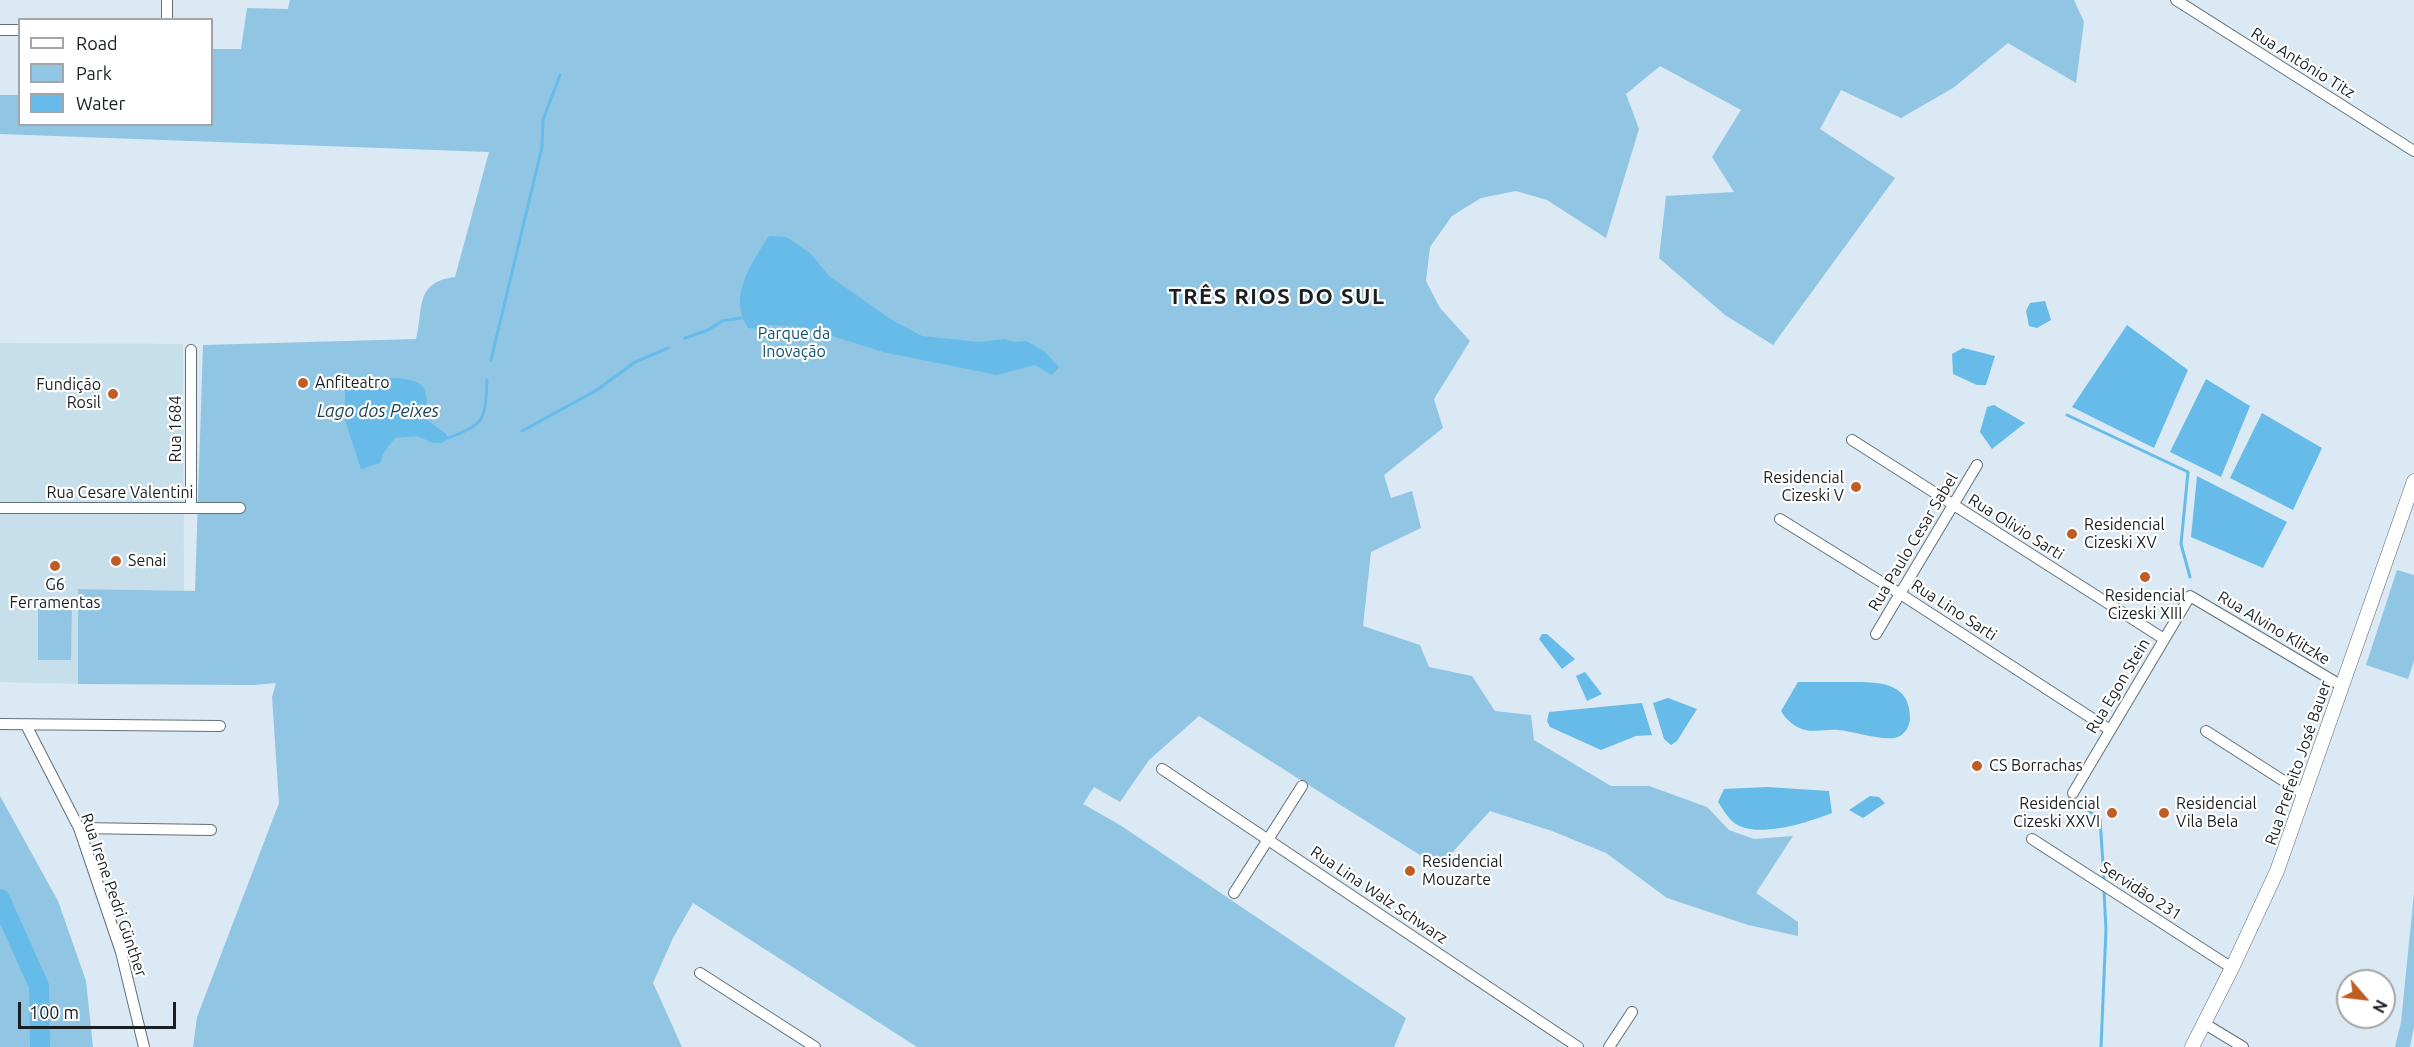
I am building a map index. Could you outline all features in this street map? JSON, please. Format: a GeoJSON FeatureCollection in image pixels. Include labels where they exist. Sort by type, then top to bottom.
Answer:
{"type":"FeatureCollection","features":[{"type":"Feature","properties":{"kind":"street"},"geometry":{"type":"LineString","coordinates":[[167,0],[167,18]]}},
{"type":"Feature","properties":{"kind":"street","name":"Rua Antônio Titz"},"geometry":{"type":"LineString","coordinates":[[2176,0],[2414,151]]}},
{"type":"Feature","properties":{"kind":"street"},"geometry":{"type":"LineString","coordinates":[[0,30],[18,30]]}},
{"type":"Feature","properties":{"kind":"street","name":"Rua 1684"},"geometry":{"type":"LineString","coordinates":[[191,350],[191,508]]}},
{"type":"Feature","properties":{"kind":"street","name":"Rua Olivio Sarti"},"geometry":{"type":"LineString","coordinates":[[1852,440],[2164,639]]}},
{"type":"Feature","properties":{"kind":"street","name":"Rua Paulo Cesar Sabel"},"geometry":{"type":"LineString","coordinates":[[1876,634],[1977,465]]}},
{"type":"Feature","properties":{"kind":"street","name":"Rua Prefeito José Bauer"},"geometry":{"type":"LineString","coordinates":[[2192,1047],[2277,871],[2414,481]]}},
{"type":"Feature","properties":{"kind":"street","name":"Rua Cesare Valentini"},"geometry":{"type":"LineString","coordinates":[[0,508],[240,508]]}},
{"type":"Feature","properties":{"kind":"street","name":"Rua Lino Sarti"},"geometry":{"type":"LineString","coordinates":[[1780,519],[2110,729]]}},
{"type":"Feature","properties":{"kind":"street","name":"Rua Alvino Klitzke"},"geometry":{"type":"LineString","coordinates":[[2190,596],[2342,686]]}},
{"type":"Feature","properties":{"kind":"street","name":"Rua Egon Stein"},"geometry":{"type":"LineString","coordinates":[[2073,793],[2190,596]]}},
{"type":"Feature","properties":{"kind":"street"},"geometry":{"type":"LineString","coordinates":[[0,724],[220,726]]}},
{"type":"Feature","properties":{"kind":"street","name":"Rua Irene Pedri Günther"},"geometry":{"type":"LineString","coordinates":[[26,725],[79,828],[121,952],[144,1047]]}},
{"type":"Feature","properties":{"kind":"street"},"geometry":{"type":"LineString","coordinates":[[2206,731],[2304,794]]}},
{"type":"Feature","properties":{"kind":"street","name":"Rua Lina Walz Schwarz"},"geometry":{"type":"LineString","coordinates":[[1162,769],[1578,1047]]}},
{"type":"Feature","properties":{"kind":"street"},"geometry":{"type":"LineString","coordinates":[[1234,893],[1302,786]]}},
{"type":"Feature","properties":{"kind":"street"},"geometry":{"type":"LineString","coordinates":[[79,828],[211,830]]}},
{"type":"Feature","properties":{"kind":"street","name":"Servidão 231"},"geometry":{"type":"LineString","coordinates":[[2032,839],[2232,968]]}},
{"type":"Feature","properties":{"kind":"street"},"geometry":{"type":"LineString","coordinates":[[700,974],[815,1047]]}},
{"type":"Feature","properties":{"kind":"street"},"geometry":{"type":"LineString","coordinates":[[1609,1047],[1632,1012]]}},
{"type":"Feature","properties":{"kind":"street"},"geometry":{"type":"LineString","coordinates":[[2205,1024],[2243,1047]]}},
{"type":"Feature","properties":{"kind":"shaded area"},"geometry":{"type":"Polygon","coordinates":[[[0,343],[183,344],[184,591],[78,589],[78,684],[0,682],[0,343]]]}},
{"type":"Feature","properties":{"kind":"green space","name":"Parque da Inovação"},"geometry":{"type":"Polygon","coordinates":[[[290,0],[2074,0],[2084,22],[2076,83],[2008,43],[1953,88],[1901,118],[1841,90],[1820,129],[1895,178],[1773,345],[1725,315],[1659,258],[1666,196],[1734,192],[1712,157],[1741,110],[1660,66],[1626,94],[1639,129],[1606,238],[1547,200],[1516,191],[1481,198],[1452,216],[1430,247],[1426,281],[1440,308],[1470,341],[1434,399],[1443,428],[1384,475],[1391,498],[1412,491],[1421,528],[1371,552],[1363,626],[1420,645],[1429,667],[1472,676],[1495,711],[1531,715],[1534,740],[1611,786],[1649,786],[1707,807],[1729,830],[1754,839],[1793,836],[1756,893],[1798,922],[1798,936],[1748,925],[1667,898],[1606,853],[1552,831],[1490,811],[1439,867],[1199,716],[1149,760],[1120,802],[1094,787],[1083,804],[1120,825],[1406,1018],[1394,1047],[917,1047],[693,903],[673,938],[653,983],[682,1047],[193,1047],[197,1017],[279,803],[272,697],[276,683],[254,685],[78,684],[78,589],[195,591],[203,345],[416,339],[423,299],[427,291],[442,280],[455,277],[489,152],[0,134],[0,95],[18,95],[18,126],[213,126],[213,49],[241,49],[247,8],[288,9],[290,0]]]}},
{"type":"Feature","properties":{"kind":"green space"},"geometry":{"type":"Polygon","coordinates":[[[2397,570],[2414,575],[2414,661],[2408,679],[2366,665],[2397,570]]]}},
{"type":"Feature","properties":{"kind":"green space"},"geometry":{"type":"Polygon","coordinates":[[[38,603],[72,604],[71,660],[38,660],[38,603]]]}},
{"type":"Feature","properties":{"kind":"green space"},"geometry":{"type":"Polygon","coordinates":[[[0,796],[58,901],[86,981],[93,1047],[0,1047],[0,796]]]}},
{"type":"Feature","properties":{"kind":"green space"},"geometry":{"type":"Polygon","coordinates":[[[2414,893],[2414,1027],[2410,1047],[2395,1047],[2401,1022],[2414,893]]]}},
{"type":"Feature","properties":{"kind":"water"},"geometry":{"type":"Polygon","coordinates":[[[769,236],[786,237],[810,253],[829,276],[892,320],[922,336],[979,342],[1005,339],[1014,342],[1026,341],[1044,351],[1059,367],[1052,375],[1035,365],[997,375],[883,352],[803,327],[770,325],[758,329],[748,328],[742,316],[741,293],[749,269],[769,236]]]}},
{"type":"Feature","properties":{"kind":"water"},"geometry":{"type":"Polygon","coordinates":[[[2045,301],[2051,320],[2037,328],[2029,326],[2026,311],[2030,303],[2045,301]]]}},
{"type":"Feature","properties":{"kind":"water"},"geometry":{"type":"Polygon","coordinates":[[[2127,325],[2188,370],[2154,448],[2072,407],[2127,325]]]}},
{"type":"Feature","properties":{"kind":"water"},"geometry":{"type":"Polygon","coordinates":[[[1963,348],[1995,356],[1986,385],[1977,385],[1953,374],[1952,354],[1963,348]]]}},
{"type":"Feature","properties":{"kind":"water","name":"Lago dos Peixes"},"geometry":{"type":"Polygon","coordinates":[[[356,378],[393,378],[420,384],[425,392],[429,421],[448,438],[442,443],[433,443],[417,436],[395,438],[384,452],[380,463],[361,469],[345,420],[345,385],[356,378]]]}},
{"type":"Feature","properties":{"kind":"water"},"geometry":{"type":"Polygon","coordinates":[[[2206,379],[2250,406],[2221,477],[2170,452],[2206,379]]]}},
{"type":"Feature","properties":{"kind":"water"},"geometry":{"type":"Polygon","coordinates":[[[1994,405],[2025,423],[1992,449],[1980,432],[1987,407],[1994,405]]]}},
{"type":"Feature","properties":{"kind":"water"},"geometry":{"type":"Polygon","coordinates":[[[2262,413],[2322,448],[2293,510],[2230,478],[2262,413]]]}},
{"type":"Feature","properties":{"kind":"water"},"geometry":{"type":"Polygon","coordinates":[[[2197,476],[2287,522],[2263,568],[2191,537],[2197,476]]]}},
{"type":"Feature","properties":{"kind":"water"},"geometry":{"type":"Polygon","coordinates":[[[1542,634],[1547,634],[1575,659],[1562,669],[1539,639],[1542,634]]]}},
{"type":"Feature","properties":{"kind":"water"},"geometry":{"type":"Polygon","coordinates":[[[1585,672],[1602,694],[1587,701],[1576,676],[1585,672]]]}},
{"type":"Feature","properties":{"kind":"water"},"geometry":{"type":"Polygon","coordinates":[[[1798,682],[1867,682],[1888,686],[1904,696],[1909,706],[1909,725],[1903,734],[1892,738],[1838,730],[1802,729],[1790,722],[1781,711],[1798,682]]]}},
{"type":"Feature","properties":{"kind":"water"},"geometry":{"type":"Polygon","coordinates":[[[1668,698],[1697,709],[1677,741],[1671,745],[1664,739],[1653,703],[1668,698]]]}},
{"type":"Feature","properties":{"kind":"water"},"geometry":{"type":"Polygon","coordinates":[[[1642,703],[1652,735],[1636,736],[1601,750],[1550,727],[1547,721],[1549,712],[1642,703]]]}},
{"type":"Feature","properties":{"kind":"water"},"geometry":{"type":"Polygon","coordinates":[[[1767,787],[1829,791],[1832,813],[1796,825],[1767,830],[1753,829],[1741,827],[1732,821],[1718,802],[1724,789],[1767,787]]]}},
{"type":"Feature","properties":{"kind":"water"},"geometry":{"type":"Polygon","coordinates":[[[1870,796],[1879,797],[1885,803],[1863,818],[1849,810],[1870,796]]]}},
{"type":"Feature","properties":{"kind":"waterway"},"geometry":{"type":"LineString","coordinates":[[491,360],[542,147],[543,120],[560,75]]}},
{"type":"Feature","properties":{"kind":"waterway"},"geometry":{"type":"LineString","coordinates":[[685,338],[708,330],[722,321],[741,318]]}},
{"type":"Feature","properties":{"kind":"waterway"},"geometry":{"type":"LineString","coordinates":[[522,431],[597,390],[635,362],[668,348]]}},
{"type":"Feature","properties":{"kind":"waterway"},"geometry":{"type":"LineString","coordinates":[[448,438],[477,424],[484,412],[487,380]]}},
{"type":"Feature","properties":{"kind":"waterway"},"geometry":{"type":"LineString","coordinates":[[2067,415],[2188,472],[2181,544],[2190,577]]}},
{"type":"Feature","properties":{"kind":"waterway"},"geometry":{"type":"LineString","coordinates":[[2070,797],[2100,819],[2104,879]]}},
{"type":"Feature","properties":{"kind":"waterway"},"geometry":{"type":"LineString","coordinates":[[2101,1047],[2106,929],[2104,891]]}},
{"type":"Feature","properties":{"kind":"waterway"},"geometry":{"type":"LineString","coordinates":[[0,899],[39,986],[40,1047]]}},
{"type":"Feature","properties":{"kind":"place","name":"Anfiteatro"},"geometry":{"type":"Point","coordinates":[303,383]}},
{"type":"Feature","properties":{"kind":"place","name":"Fundição Rosil"},"geometry":{"type":"Point","coordinates":[113,394]}},
{"type":"Feature","properties":{"kind":"place","name":"Residencial Cizeski V"},"geometry":{"type":"Point","coordinates":[1856,487]}},
{"type":"Feature","properties":{"kind":"place","name":"Residencial Cizeski XV"},"geometry":{"type":"Point","coordinates":[2072,534]}},
{"type":"Feature","properties":{"kind":"place","name":"Senai"},"geometry":{"type":"Point","coordinates":[116,561]}},
{"type":"Feature","properties":{"kind":"place","name":"G6 Ferramentas"},"geometry":{"type":"Point","coordinates":[55,566]}},
{"type":"Feature","properties":{"kind":"place","name":"Residencial Cizeski XIII"},"geometry":{"type":"Point","coordinates":[2145,577]}},
{"type":"Feature","properties":{"kind":"place","name":"CS Borrachas"},"geometry":{"type":"Point","coordinates":[1977,766]}},
{"type":"Feature","properties":{"kind":"place","name":"Residencial Cizeski XXVI"},"geometry":{"type":"Point","coordinates":[2112,813]}},
{"type":"Feature","properties":{"kind":"place","name":"Residencial Vila Bela"},"geometry":{"type":"Point","coordinates":[2164,813]}},
{"type":"Feature","properties":{"kind":"place","name":"Residencial Mouzarte"},"geometry":{"type":"Point","coordinates":[1410,871]}},
{"type":"Feature","properties":{"kind":"district","name":"TRÊS RIOS DO SUL"},"geometry":{"type":"Point","coordinates":[1277,297]}}]}
